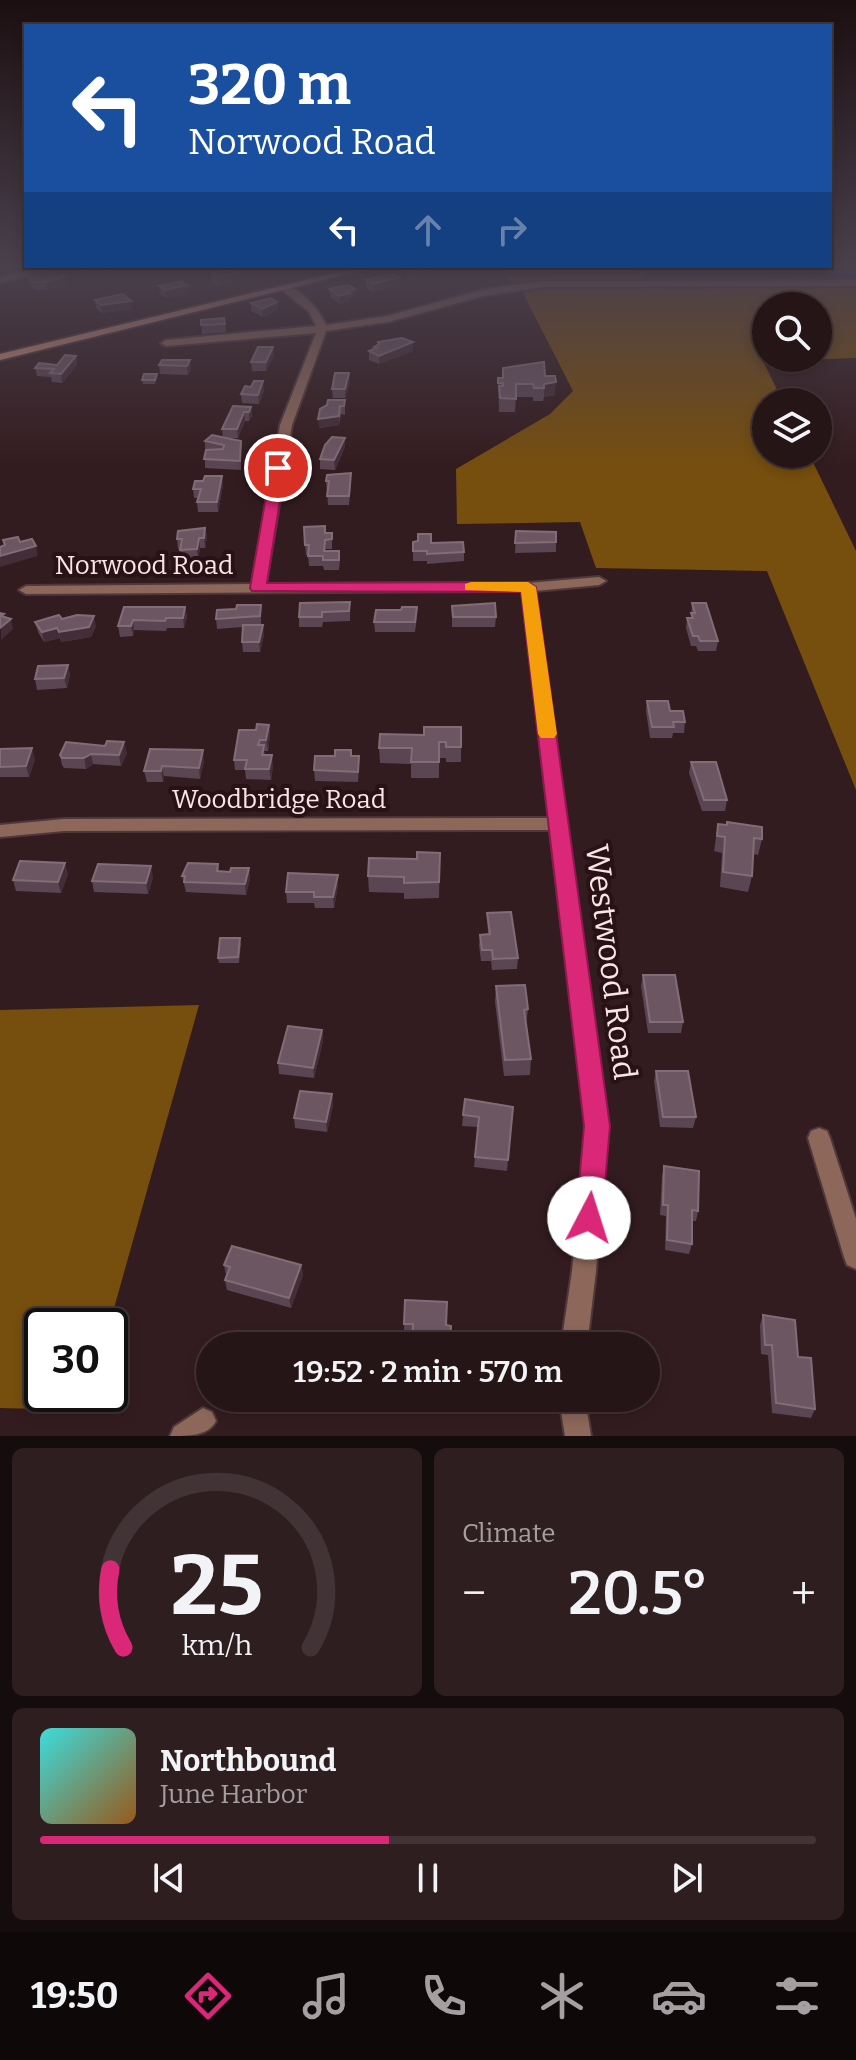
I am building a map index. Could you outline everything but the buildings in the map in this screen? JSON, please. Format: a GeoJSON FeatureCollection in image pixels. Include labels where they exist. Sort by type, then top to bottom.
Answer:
{"type":"FeatureCollection","features":[{"type":"Feature","properties":{"kind":"main road"},"geometry":{"type":"LineString","coordinates":[[0,357],[99,333]]}},
{"type":"Feature","properties":{"kind":"street"},"geometry":{"type":"LineString","coordinates":[[166,343],[277,333]]}},
{"type":"Feature","properties":{"kind":"street"},"geometry":{"type":"LineString","coordinates":[[258,588],[286,425],[320,333]]}},
{"type":"Feature","properties":{"kind":"street","name":"Norwood Road"},"geometry":{"type":"LineString","coordinates":[[26,590],[528,587],[599,581]]}},
{"type":"Feature","properties":{"kind":"street","name":"Westwood Road"},"geometry":{"type":"LineString","coordinates":[[528,587],[597,1126],[576,1332]]}},
{"type":"Feature","properties":{"kind":"street","name":"Woodbridge Road"},"geometry":{"type":"LineString","coordinates":[[0,831],[64,825],[559,824]]}},
{"type":"Feature","properties":{"kind":"street"},"geometry":{"type":"LineString","coordinates":[[819,1138],[856,1257]]}},
{"type":"Feature","properties":{"kind":"street"},"geometry":{"type":"LineString","coordinates":[[574,1412],[578,1436]]}},
{"type":"Feature","properties":{"kind":"shaded area"},"geometry":{"type":"Polygon","coordinates":[[[543,333],[752,333],[752,372],[768,372],[776,388],[752,388],[752,468],[816,468],[856,551],[856,790],[767,571],[596,568],[580,522],[457,524],[456,469],[550,414],[573,391],[543,333]]]}},
{"type":"Feature","properties":{"kind":"shaded area"},"geometry":{"type":"Polygon","coordinates":[[[832,333],[856,333],[856,358],[832,359],[832,333]]]}},
{"type":"Feature","properties":{"kind":"shaded area"},"geometry":{"type":"Polygon","coordinates":[[[199,1005],[114,1308],[24,1308],[24,1409],[0,1408],[0,1010],[199,1005]]]}},
{"type":"Feature","properties":{"kind":"slow traffic"},"geometry":{"type":"LineString","coordinates":[[471,587],[528,587],[547,734]]}},
{"type":"Feature","properties":{"kind":"route"},"geometry":{"type":"LineString","coordinates":[[278,468],[258,588],[528,587],[597,1126],[589,1218]]}}]}
